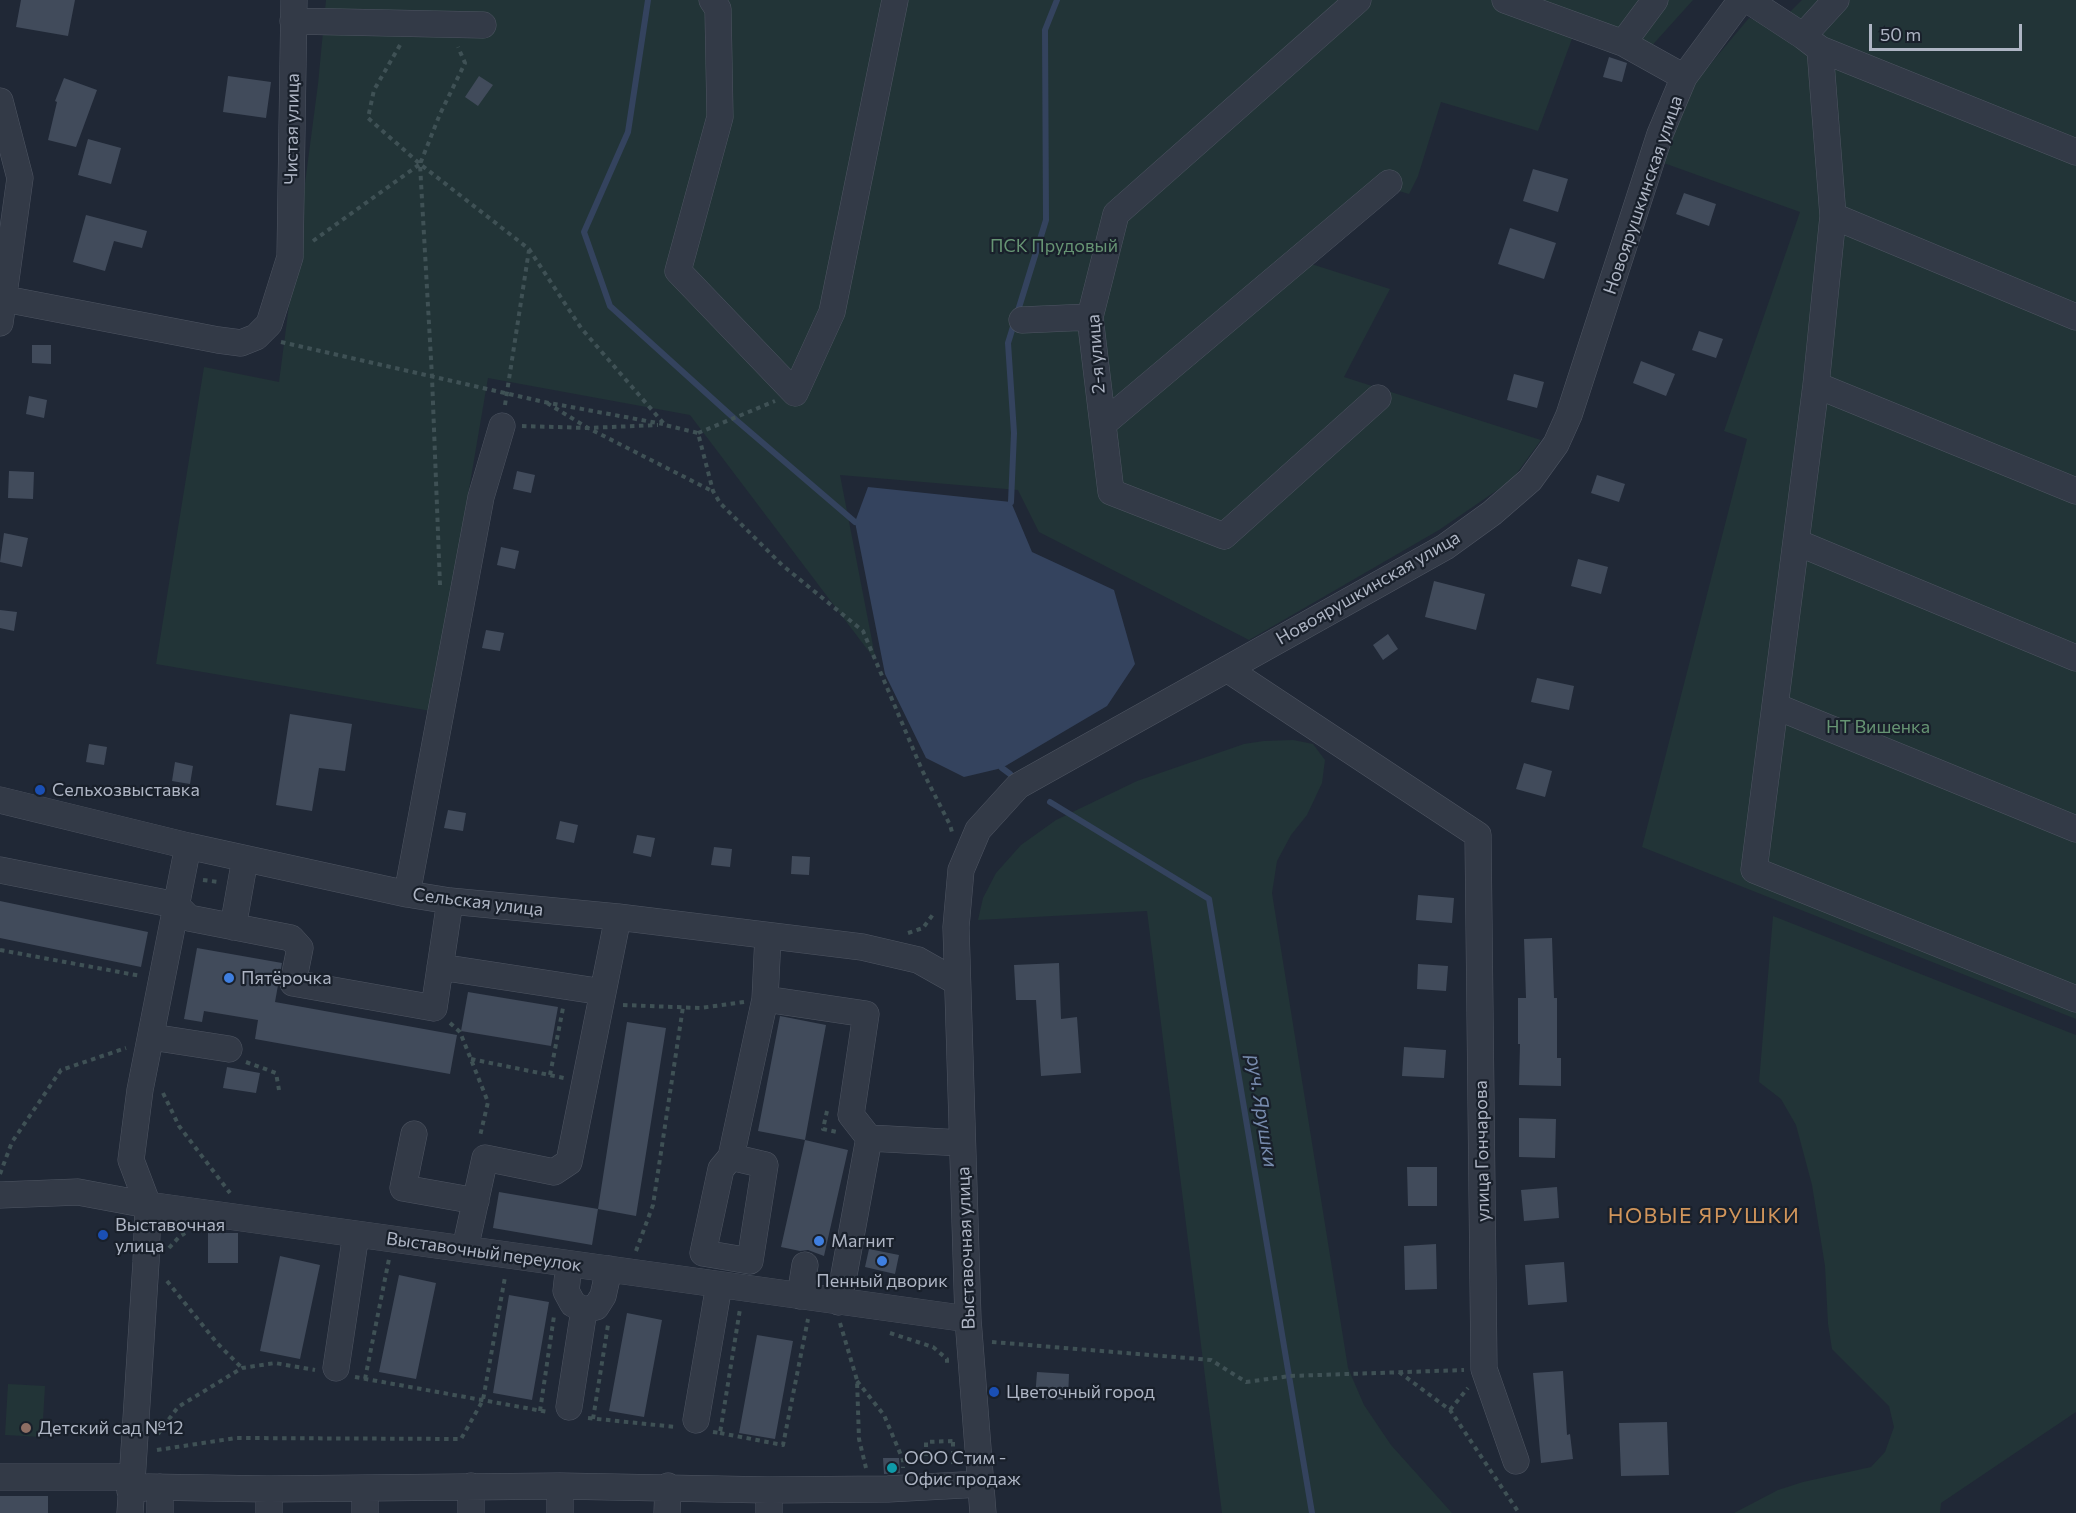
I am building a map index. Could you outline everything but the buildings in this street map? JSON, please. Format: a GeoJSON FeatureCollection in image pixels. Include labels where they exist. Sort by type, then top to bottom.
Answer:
{"type":"FeatureCollection","features":[{"type":"Feature","properties":{"kind":"street"},"geometry":{"type":"LineString","coordinates":[[712,0],[718,9],[720,117],[678,271],[795,393],[832,312],[895,0]]}},
{"type":"Feature","properties":{"kind":"street","name":"2-я улица"},"geometry":{"type":"LineString","coordinates":[[1358,0],[1116,214],[1090,317],[1111,492],[1224,536],[1378,398]]}},
{"type":"Feature","properties":{"kind":"street"},"geometry":{"type":"LineString","coordinates":[[1505,0],[1623,43],[1684,76]]}},
{"type":"Feature","properties":{"kind":"street"},"geometry":{"type":"LineString","coordinates":[[1623,43],[1655,0]]}},
{"type":"Feature","properties":{"kind":"street","name":"Новоярушкинская улица"},"geometry":{"type":"LineString","coordinates":[[957,982],[956,927],[962,870],[978,830],[1018,786],[1445,547],[1492,513],[1530,480],[1556,444],[1569,415],[1660,134],[1684,76],[1742,0]]}},
{"type":"Feature","properties":{"kind":"street"},"geometry":{"type":"LineString","coordinates":[[1748,0],[1811,42],[2076,152]]}},
{"type":"Feature","properties":{"kind":"street"},"geometry":{"type":"LineString","coordinates":[[1836,0],[1811,42],[1833,216],[1816,385],[1754,870],[2076,999]]}},
{"type":"Feature","properties":{"kind":"street"},"geometry":{"type":"LineString","coordinates":[[293,10],[412,24],[483,25]]}},
{"type":"Feature","properties":{"kind":"street","name":"Чистая улица"},"geometry":{"type":"LineString","coordinates":[[256,337],[269,324],[290,257],[293,10]]}},
{"type":"Feature","properties":{"kind":"street"},"geometry":{"type":"LineString","coordinates":[[0,101],[20,178],[1,306],[241,343],[256,337]]}},
{"type":"Feature","properties":{"kind":"street"},"geometry":{"type":"LineString","coordinates":[[1103,424],[1389,183]]}},
{"type":"Feature","properties":{"kind":"street"},"geometry":{"type":"LineString","coordinates":[[1833,216],[2076,317]]}},
{"type":"Feature","properties":{"kind":"street"},"geometry":{"type":"LineString","coordinates":[[1022,320],[1090,317]]}},
{"type":"Feature","properties":{"kind":"street"},"geometry":{"type":"LineString","coordinates":[[1816,385],[2076,491]]}},
{"type":"Feature","properties":{"kind":"street"},"geometry":{"type":"LineString","coordinates":[[407,894],[481,497],[502,426]]}},
{"type":"Feature","properties":{"kind":"street"},"geometry":{"type":"LineString","coordinates":[[1796,542],[2076,658]]}},
{"type":"Feature","properties":{"kind":"street","name":"улица Гончарова"},"geometry":{"type":"LineString","coordinates":[[1227,669],[1478,835],[1484,1369],[1516,1461]]}},
{"type":"Feature","properties":{"kind":"street"},"geometry":{"type":"LineString","coordinates":[[1775,706],[2076,830]]}},
{"type":"Feature","properties":{"kind":"street","name":"Сельская улица"},"geometry":{"type":"LineString","coordinates":[[0,800],[188,846],[407,894],[450,901],[618,917],[862,947],[918,960],[957,982]]}},
{"type":"Feature","properties":{"kind":"street"},"geometry":{"type":"LineString","coordinates":[[134,1480],[153,1266],[147,1205],[131,1160],[140,1090],[188,846]]}},
{"type":"Feature","properties":{"kind":"street"},"geometry":{"type":"LineString","coordinates":[[233,927],[245,859]]}},
{"type":"Feature","properties":{"kind":"street"},"geometry":{"type":"LineString","coordinates":[[0,870],[176,905],[189,918],[291,938],[300,948],[293,983],[434,1008],[450,901]]}},
{"type":"Feature","properties":{"kind":"street"},"geometry":{"type":"LineString","coordinates":[[465,1249],[485,1158],[554,1172],[569,1162],[618,917]]}},
{"type":"Feature","properties":{"kind":"street"},"geometry":{"type":"LineString","coordinates":[[750,1261],[704,1253],[721,1169],[731,1156],[765,999],[768,936]]}},
{"type":"Feature","properties":{"kind":"street"},"geometry":{"type":"LineString","coordinates":[[440,967],[568,987],[602,998]]}},
{"type":"Feature","properties":{"kind":"street","name":"Выставочная улица"},"geometry":{"type":"LineString","coordinates":[[957,982],[968,1320],[983,1513]]}},
{"type":"Feature","properties":{"kind":"street"},"geometry":{"type":"LineString","coordinates":[[765,999],[866,1014],[850,1115],[869,1138],[962,1143]]}},
{"type":"Feature","properties":{"kind":"street"},"geometry":{"type":"LineString","coordinates":[[150,1040],[158,1038],[229,1049]]}},
{"type":"Feature","properties":{"kind":"street"},"geometry":{"type":"LineString","coordinates":[[414,1134],[403,1188],[476,1201]]}},
{"type":"Feature","properties":{"kind":"street"},"geometry":{"type":"LineString","coordinates":[[836,1316],[869,1138]]}},
{"type":"Feature","properties":{"kind":"street"},"geometry":{"type":"LineString","coordinates":[[731,1156],[765,1165],[745,1299]]}},
{"type":"Feature","properties":{"kind":"street","name":"Выставочный переулок"},"geometry":{"type":"LineString","coordinates":[[0,1195],[78,1192],[147,1205],[615,1270],[717,1295],[836,1316],[968,1320]]}},
{"type":"Feature","properties":{"kind":"street"},"geometry":{"type":"LineString","coordinates":[[338,1372],[356,1234]]}},
{"type":"Feature","properties":{"kind":"street"},"geometry":{"type":"LineString","coordinates":[[569,1264],[566,1291],[573,1305],[584,1310],[596,1307],[615,1270]]}},
{"type":"Feature","properties":{"kind":"street"},"geometry":{"type":"LineString","coordinates":[[806,1265],[807,1310]]}},
{"type":"Feature","properties":{"kind":"street"},"geometry":{"type":"LineString","coordinates":[[696,1420],[717,1295]]}},
{"type":"Feature","properties":{"kind":"street"},"geometry":{"type":"LineString","coordinates":[[567,1412],[584,1310]]}},
{"type":"Feature","properties":{"kind":"street"},"geometry":{"type":"LineString","coordinates":[[0,1477],[134,1480],[147,1487],[269,1501],[365,1488],[471,1485],[668,1486],[769,1501],[883,1497],[953,1485],[981,1484]]}},
{"type":"Feature","properties":{"kind":"street"},"geometry":{"type":"LineString","coordinates":[[471,1485],[471,1513]]}},
{"type":"Feature","properties":{"kind":"street"},"geometry":{"type":"LineString","coordinates":[[560,1485],[560,1513]]}},
{"type":"Feature","properties":{"kind":"street"},"geometry":{"type":"LineString","coordinates":[[668,1486],[668,1513]]}},
{"type":"Feature","properties":{"kind":"street"},"geometry":{"type":"LineString","coordinates":[[160,1487],[160,1513]]}},
{"type":"Feature","properties":{"kind":"street"},"geometry":{"type":"LineString","coordinates":[[365,1488],[365,1513]]}},
{"type":"Feature","properties":{"kind":"path"},"geometry":{"type":"LineString","coordinates":[[412,24],[374,90],[368,118],[420,164],[529,249],[581,328],[665,425]]}},
{"type":"Feature","properties":{"kind":"path"},"geometry":{"type":"LineString","coordinates":[[440,587],[432,377],[420,164],[440,114],[465,63],[447,24]]}},
{"type":"Feature","properties":{"kind":"path"},"geometry":{"type":"LineString","coordinates":[[290,257],[420,164]]}},
{"type":"Feature","properties":{"kind":"path"},"geometry":{"type":"LineString","coordinates":[[529,249],[502,426],[588,428],[665,425]]}},
{"type":"Feature","properties":{"kind":"path"},"geometry":{"type":"LineString","coordinates":[[256,337],[506,394],[665,425],[698,434],[795,393]]}},
{"type":"Feature","properties":{"kind":"path"},"geometry":{"type":"LineString","coordinates":[[544,402],[588,428],[713,491]]}},
{"type":"Feature","properties":{"kind":"path"},"geometry":{"type":"LineString","coordinates":[[698,434],[713,491],[720,503],[782,565],[863,631],[922,770],[950,825],[953,836]]}},
{"type":"Feature","properties":{"kind":"path"},"geometry":{"type":"LineString","coordinates":[[906,934],[923,928],[936,911],[957,912]]}},
{"type":"Feature","properties":{"kind":"path"},"geometry":{"type":"LineString","coordinates":[[0,950],[161,980]]}},
{"type":"Feature","properties":{"kind":"path"},"geometry":{"type":"LineString","coordinates":[[550,1075],[568,987]]}},
{"type":"Feature","properties":{"kind":"path"},"geometry":{"type":"LineString","coordinates":[[602,998],[700,1008],[765,999]]}},
{"type":"Feature","properties":{"kind":"path"},"geometry":{"type":"LineString","coordinates":[[615,1270],[634,1255],[652,1205],[683,1007]]}},
{"type":"Feature","properties":{"kind":"path"},"geometry":{"type":"LineString","coordinates":[[434,1008],[460,1032],[488,1102],[477,1148],[485,1158]]}},
{"type":"Feature","properties":{"kind":"path"},"geometry":{"type":"LineString","coordinates":[[0,1174],[12,1142],[61,1070],[150,1040]]}},
{"type":"Feature","properties":{"kind":"path"},"geometry":{"type":"LineString","coordinates":[[229,1049],[245,1062],[276,1073],[279,1090]]}},
{"type":"Feature","properties":{"kind":"path"},"geometry":{"type":"LineString","coordinates":[[471,1059],[586,1083]]}},
{"type":"Feature","properties":{"kind":"path"},"geometry":{"type":"LineString","coordinates":[[159,1085],[179,1125],[251,1220]]}},
{"type":"Feature","properties":{"kind":"path"},"geometry":{"type":"LineString","coordinates":[[828,1105],[823,1129],[841,1133]]}},
{"type":"Feature","properties":{"kind":"path"},"geometry":{"type":"LineString","coordinates":[[189,1230],[179,1237],[153,1266],[217,1343],[242,1368]]}},
{"type":"Feature","properties":{"kind":"path"},"geometry":{"type":"LineString","coordinates":[[365,1379],[391,1249]]}},
{"type":"Feature","properties":{"kind":"path"},"geometry":{"type":"LineString","coordinates":[[134,1480],[236,1438],[461,1440],[483,1400],[507,1255]]}},
{"type":"Feature","properties":{"kind":"path"},"geometry":{"type":"LineString","coordinates":[[717,1295],[745,1299]]}},
{"type":"Feature","properties":{"kind":"path"},"geometry":{"type":"LineString","coordinates":[[720,1433],[783,1445],[807,1310]]}},
{"type":"Feature","properties":{"kind":"path"},"geometry":{"type":"LineString","coordinates":[[540,1410],[555,1311]]}},
{"type":"Feature","properties":{"kind":"path"},"geometry":{"type":"LineString","coordinates":[[836,1316],[850,1326]]}},
{"type":"Feature","properties":{"kind":"path"},"geometry":{"type":"LineString","coordinates":[[836,1316],[856,1380],[859,1440],[883,1497]]}},
{"type":"Feature","properties":{"kind":"path"},"geometry":{"type":"LineString","coordinates":[[592,1419],[609,1320]]}},
{"type":"Feature","properties":{"kind":"path"},"geometry":{"type":"LineString","coordinates":[[889,1332],[933,1347],[947,1359],[948,1370]]}},
{"type":"Feature","properties":{"kind":"path"},"geometry":{"type":"LineString","coordinates":[[992,1342],[1211,1360],[1246,1382],[1290,1376],[1484,1369]]}},
{"type":"Feature","properties":{"kind":"path"},"geometry":{"type":"LineString","coordinates":[[134,1480],[178,1407],[242,1368],[275,1363],[338,1372],[365,1379],[540,1410],[567,1412],[592,1419],[670,1426]]}},
{"type":"Feature","properties":{"kind":"path"},"geometry":{"type":"LineString","coordinates":[[1398,1372],[1450,1410],[1519,1513]]}},
{"type":"Feature","properties":{"kind":"path"},"geometry":{"type":"LineString","coordinates":[[856,1380],[884,1415],[903,1460]]}},
{"type":"Feature","properties":{"kind":"path"},"geometry":{"type":"LineString","coordinates":[[952,1432],[953,1485]]}},
{"type":"Feature","properties":{"kind":"path"},"geometry":{"type":"LineString","coordinates":[[926,1469],[926,1442],[952,1441]]}},
{"type":"Feature","properties":{"kind":"green space","name":"ПСК Прудовый"},"geometry":{"type":"Polygon","coordinates":[[[326,0],[1693,0],[1639,60],[1573,36],[1538,131],[1441,102],[1418,176],[1409,194],[1392,189],[1305,262],[1390,289],[1344,377],[1541,440],[1512,480],[1439,530],[1249,640],[1039,532],[1018,490],[840,475],[876,661],[690,415],[488,378],[431,711],[156,664],[204,367],[279,382],[318,84],[326,0]]]}},
{"type":"Feature","properties":{"kind":"green space","name":"НТ Вишенка"},"geometry":{"type":"Polygon","coordinates":[[[1802,0],[2076,0],[2076,1019],[1642,847],[1747,439],[1724,431],[1800,212],[1661,162],[1697,80],[1749,18],[1775,27],[1802,0]]]}},
{"type":"Feature","properties":{"kind":"green space"},"geometry":{"type":"Polygon","coordinates":[[[1293,740],[1313,744],[1325,760],[1322,783],[1307,815],[1291,835],[1277,861],[1272,893],[1348,1368],[1364,1405],[1391,1445],[1452,1513],[1222,1513],[1147,911],[978,920],[983,898],[996,873],[1021,845],[1056,820],[1137,781],[1244,744],[1293,740]]]}},
{"type":"Feature","properties":{"kind":"green space"},"geometry":{"type":"Polygon","coordinates":[[[1773,916],[2076,1035],[2076,1412],[1941,1503],[1940,1513],[1734,1513],[1778,1490],[1871,1467],[1885,1452],[1894,1427],[1889,1406],[1832,1349],[1828,1324],[1825,1266],[1812,1185],[1796,1125],[1781,1099],[1759,1082],[1773,916]]]}},
{"type":"Feature","properties":{"kind":"green space"},"geometry":{"type":"Polygon","coordinates":[[[8,1384],[45,1386],[42,1437],[5,1435],[8,1384]]]}},
{"type":"Feature","properties":{"kind":"water"},"geometry":{"type":"Polygon","coordinates":[[[868,487],[1011,502],[1032,552],[1114,590],[1135,664],[1107,706],[1002,768],[964,777],[926,758],[885,674],[855,522],[868,487]]]}},
{"type":"Feature","properties":{"kind":"waterway"},"geometry":{"type":"LineString","coordinates":[[648,0],[628,132],[584,232],[610,306],[736,420],[855,522]]}},
{"type":"Feature","properties":{"kind":"waterway"},"geometry":{"type":"LineString","coordinates":[[1011,502],[1014,433],[1008,343],[1046,220],[1045,30],[1057,0]]}},
{"type":"Feature","properties":{"kind":"waterway","name":"руч. Ярушки"},"geometry":{"type":"LineString","coordinates":[[1002,768],[1010,774]]}},
{"type":"Feature","properties":{"kind":"waterway","name":"руч. Ярушки"},"geometry":{"type":"LineString","coordinates":[[1050,802],[1209,899],[1312,1513]]}},
{"type":"Feature","properties":{"kind":"place","name":"Сельхозвыставка"},"geometry":{"type":"Point","coordinates":[40,790]}},
{"type":"Feature","properties":{"kind":"place","name":"Пятёрочка"},"geometry":{"type":"Point","coordinates":[229,978]}},
{"type":"Feature","properties":{"kind":"place","name":"Выставочная улица"},"geometry":{"type":"Point","coordinates":[103,1235]}},
{"type":"Feature","properties":{"kind":"place","name":"Магнит"},"geometry":{"type":"Point","coordinates":[819,1241]}},
{"type":"Feature","properties":{"kind":"place","name":"Пенный дворик"},"geometry":{"type":"Point","coordinates":[882,1261]}},
{"type":"Feature","properties":{"kind":"place","name":"Цветочный город"},"geometry":{"type":"Point","coordinates":[994,1392]}},
{"type":"Feature","properties":{"kind":"place","name":"Детский сад №12"},"geometry":{"type":"Point","coordinates":[26,1428]}},
{"type":"Feature","properties":{"kind":"place","name":"ООО Стим - Офис продаж"},"geometry":{"type":"Point","coordinates":[892,1468]}},
{"type":"Feature","properties":{"kind":"district","name":"НОВЫЕ ЯРУШКИ"},"geometry":{"type":"Point","coordinates":[1704,1216]}}]}
